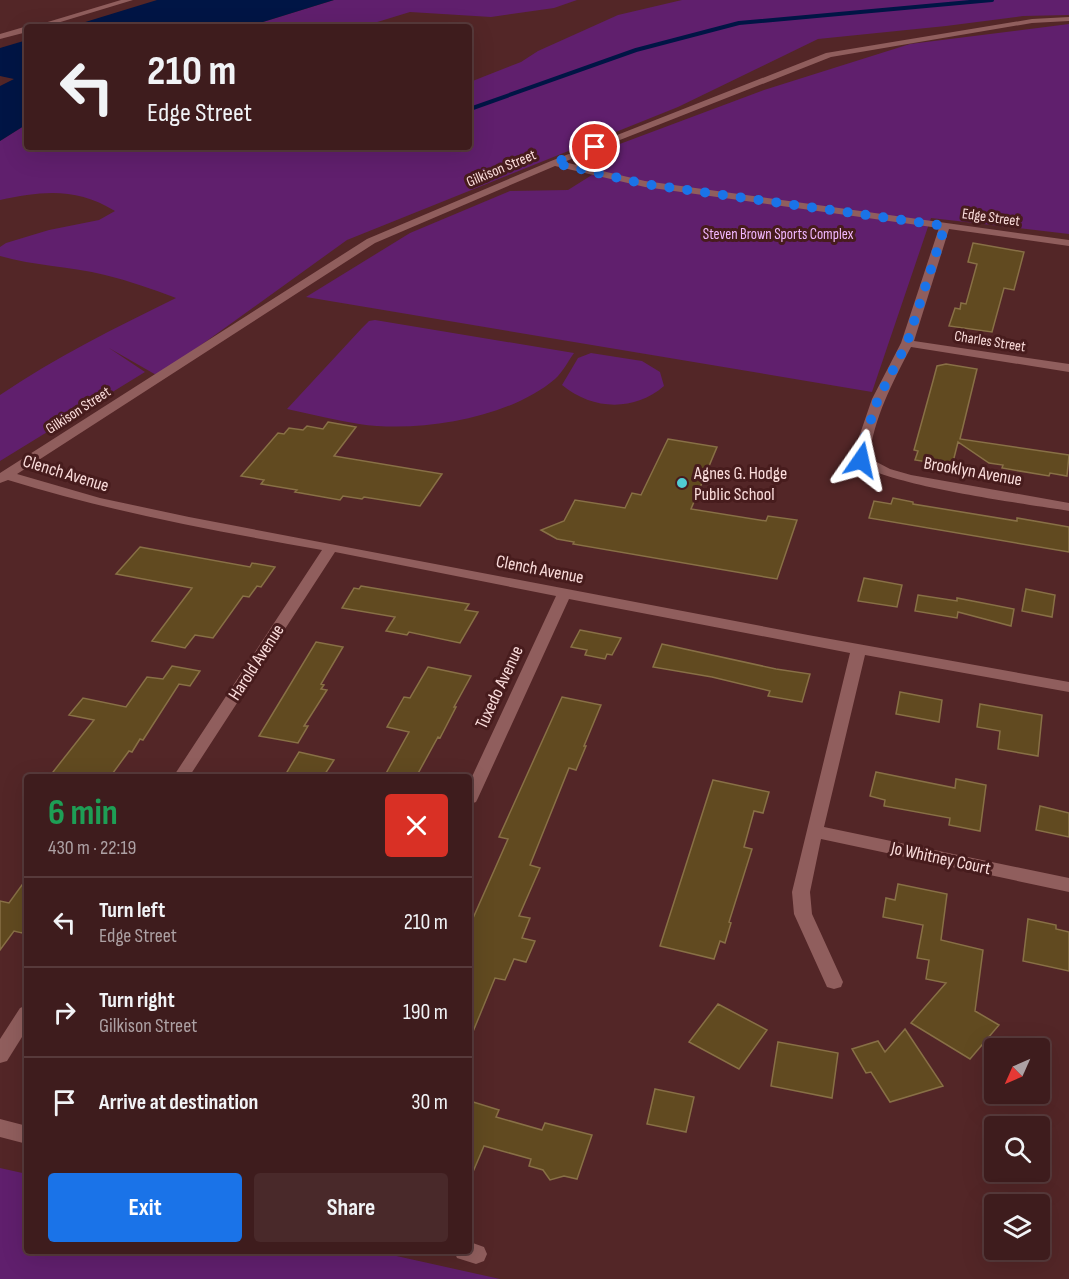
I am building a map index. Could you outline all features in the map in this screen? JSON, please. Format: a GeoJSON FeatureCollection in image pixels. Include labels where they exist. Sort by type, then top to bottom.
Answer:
{"type":"FeatureCollection","features":[{"type":"Feature","properties":{"kind":"street"},"geometry":{"type":"LineString","coordinates":[[45,24],[129,0]]}},
{"type":"Feature","properties":{"kind":"street","name":"Gilkison Street"},"geometry":{"type":"LineString","coordinates":[[3,477],[371,241],[554,163],[829,55],[1032,21],[1069,19]]}},
{"type":"Feature","properties":{"kind":"street"},"geometry":{"type":"LineString","coordinates":[[0,37],[24,30]]}},
{"type":"Feature","properties":{"kind":"street","name":"Edge Street"},"geometry":{"type":"LineString","coordinates":[[554,163],[645,184],[1069,243]]}},
{"type":"Feature","properties":{"kind":"street"},"geometry":{"type":"LineString","coordinates":[[907,343],[945,226]]}},
{"type":"Feature","properties":{"kind":"street","name":"Charles Street"},"geometry":{"type":"LineString","coordinates":[[907,343],[1069,368]]}},
{"type":"Feature","properties":{"kind":"street","name":"Brooklyn Avenue"},"geometry":{"type":"LineString","coordinates":[[907,343],[878,399],[865,437],[861,460],[871,466],[929,482],[1069,507]]}},
{"type":"Feature","properties":{"kind":"street","name":"Clench Avenue"},"geometry":{"type":"LineString","coordinates":[[3,477],[117,508],[331,547],[858,651],[1069,687]]}},
{"type":"Feature","properties":{"kind":"street","name":"Harold Avenue"},"geometry":{"type":"LineString","coordinates":[[183,774],[331,547]]}},
{"type":"Feature","properties":{"kind":"street","name":"Tuxedo Avenue"},"geometry":{"type":"LineString","coordinates":[[472,794],[564,594]]}},
{"type":"Feature","properties":{"kind":"street"},"geometry":{"type":"LineString","coordinates":[[834,982],[803,914],[801,892],[858,651]]}},
{"type":"Feature","properties":{"kind":"street","name":"Jo Whitney Court"},"geometry":{"type":"LineString","coordinates":[[814,831],[1069,885]]}},
{"type":"Feature","properties":{"kind":"street"},"geometry":{"type":"LineString","coordinates":[[0,1055],[24,1018]]}},
{"type":"Feature","properties":{"kind":"street"},"geometry":{"type":"LineString","coordinates":[[0,1128],[24,1134]]}},
{"type":"Feature","properties":{"kind":"green space"},"geometry":{"type":"Polygon","coordinates":[[[334,0],[577,0],[554,8],[491,17],[410,12],[371,24],[257,24],[334,0]]]}},
{"type":"Feature","properties":{"kind":"green space"},"geometry":{"type":"Polygon","coordinates":[[[682,0],[1069,0],[1069,15],[1023,16],[818,39],[678,107],[347,240],[158,376],[109,348],[145,372],[0,461],[0,395],[64,356],[176,298],[105,275],[0,256],[0,247],[6,243],[49,230],[99,220],[115,211],[86,198],[59,193],[0,200],[0,141],[24,126],[24,150],[472,150],[472,81],[521,62],[538,51],[618,15],[682,0]]]}},
{"type":"Feature","properties":{"kind":"green space","name":"Steven Brown Sports Complex"},"geometry":{"type":"Polygon","coordinates":[[[1069,24],[1069,234],[931,218],[872,392],[306,297],[410,233],[510,191],[568,190],[603,168],[601,151],[764,90],[910,44],[1069,24]]]}},
{"type":"Feature","properties":{"kind":"green space"},"geometry":{"type":"Polygon","coordinates":[[[375,320],[574,353],[558,376],[536,393],[513,404],[462,420],[435,424],[382,426],[359,424],[287,409],[362,328],[369,321],[375,320]]]}},
{"type":"Feature","properties":{"kind":"green space"},"geometry":{"type":"Polygon","coordinates":[[[591,353],[642,361],[660,372],[664,386],[640,400],[626,404],[613,405],[586,399],[562,385],[578,358],[591,353]]]}},
{"type":"Feature","properties":{"kind":"green space"},"geometry":{"type":"Polygon","coordinates":[[[0,1168],[24,1173],[24,1254],[388,1254],[500,1279],[0,1279],[0,1168]]]}},
{"type":"Feature","properties":{"kind":"water"},"geometry":{"type":"Polygon","coordinates":[[[157,0],[334,0],[257,24],[79,24],[157,0]]]}},
{"type":"Feature","properties":{"kind":"water"},"geometry":{"type":"Polygon","coordinates":[[[24,41],[24,126],[0,141],[0,86],[14,79],[0,76],[0,48],[24,41]]]}},
{"type":"Feature","properties":{"kind":"building"},"geometry":{"type":"Polygon","coordinates":[[[973,243],[1024,252],[1014,290],[1004,288],[992,332],[949,326],[955,308],[960,309],[961,303],[966,304],[977,264],[968,262],[973,243]]]}},
{"type":"Feature","properties":{"kind":"building"},"geometry":{"type":"Polygon","coordinates":[[[946,364],[977,369],[960,439],[1069,455],[1067,476],[1050,473],[1049,476],[1002,468],[1003,465],[989,463],[958,442],[952,466],[915,460],[918,451],[914,450],[937,366],[946,364]]]}},
{"type":"Feature","properties":{"kind":"building"},"geometry":{"type":"Polygon","coordinates":[[[328,422],[356,427],[334,456],[442,474],[420,506],[364,497],[362,499],[343,496],[340,500],[261,484],[264,480],[241,476],[278,433],[284,434],[289,428],[303,430],[307,426],[323,429],[328,422]]]}},
{"type":"Feature","properties":{"kind":"building"},"geometry":{"type":"Polygon","coordinates":[[[668,439],[717,447],[691,509],[766,521],[768,516],[797,520],[777,579],[573,544],[574,542],[557,539],[541,530],[564,521],[575,500],[625,508],[632,493],[641,495],[668,439]]]}},
{"type":"Feature","properties":{"kind":"building"},"geometry":{"type":"Polygon","coordinates":[[[893,498],[913,502],[913,504],[1069,527],[1069,552],[869,518],[874,501],[891,504],[893,498]]]}},
{"type":"Feature","properties":{"kind":"building"},"geometry":{"type":"Polygon","coordinates":[[[140,547],[250,567],[252,563],[275,567],[261,587],[257,586],[249,597],[243,596],[213,638],[195,635],[185,648],[152,641],[192,588],[116,574],[140,547]]]}},
{"type":"Feature","properties":{"kind":"building"},"geometry":{"type":"Polygon","coordinates":[[[864,578],[902,585],[897,607],[858,601],[864,578]]]}},
{"type":"Feature","properties":{"kind":"building"},"geometry":{"type":"Polygon","coordinates":[[[361,586],[469,604],[465,610],[478,612],[460,643],[409,632],[407,635],[386,631],[395,617],[342,608],[354,588],[359,589],[361,586]]]}},
{"type":"Feature","properties":{"kind":"building"},"geometry":{"type":"Polygon","coordinates":[[[1026,589],[1055,595],[1052,617],[1022,611],[1026,589]]]}},
{"type":"Feature","properties":{"kind":"building"},"geometry":{"type":"Polygon","coordinates":[[[918,595],[957,601],[957,598],[1014,609],[1011,626],[958,612],[957,618],[915,611],[918,595]]]}},
{"type":"Feature","properties":{"kind":"building"},"geometry":{"type":"Polygon","coordinates":[[[580,630],[621,638],[612,655],[607,654],[605,659],[585,655],[587,650],[571,647],[580,630]]]}},
{"type":"Feature","properties":{"kind":"building"},"geometry":{"type":"Polygon","coordinates":[[[316,642],[343,647],[321,684],[324,685],[321,689],[327,690],[304,726],[308,726],[298,743],[259,736],[316,642]]]}},
{"type":"Feature","properties":{"kind":"building"},"geometry":{"type":"Polygon","coordinates":[[[662,644],[776,669],[810,674],[802,702],[768,696],[770,691],[712,677],[653,667],[662,644]]]}},
{"type":"Feature","properties":{"kind":"building"},"geometry":{"type":"Polygon","coordinates":[[[172,666],[200,671],[190,686],[179,684],[143,740],[140,739],[132,752],[129,751],[112,774],[53,772],[94,720],[69,715],[83,698],[126,707],[147,677],[163,679],[172,666]]]}},
{"type":"Feature","properties":{"kind":"building"},"geometry":{"type":"Polygon","coordinates":[[[428,667],[471,676],[440,738],[438,737],[418,774],[386,774],[409,732],[387,727],[404,697],[410,698],[428,667]]]}},
{"type":"Feature","properties":{"kind":"building"},"geometry":{"type":"Polygon","coordinates":[[[900,692],[942,700],[939,722],[896,714],[900,692]]]}},
{"type":"Feature","properties":{"kind":"building"},"geometry":{"type":"Polygon","coordinates":[[[562,697],[601,705],[576,770],[569,768],[530,865],[540,868],[519,916],[530,918],[522,938],[535,941],[526,962],[514,959],[505,980],[495,978],[472,1034],[472,920],[508,839],[499,837],[562,697]]]}},
{"type":"Feature","properties":{"kind":"building"},"geometry":{"type":"Polygon","coordinates":[[[980,704],[1042,715],[1038,756],[998,749],[1000,731],[977,727],[980,704]]]}},
{"type":"Feature","properties":{"kind":"building"},"geometry":{"type":"Polygon","coordinates":[[[299,752],[334,760],[325,774],[286,774],[299,752]]]}},
{"type":"Feature","properties":{"kind":"building"},"geometry":{"type":"Polygon","coordinates":[[[876,772],[955,788],[956,779],[986,785],[980,831],[949,825],[950,818],[884,806],[885,800],[870,796],[876,772]]]}},
{"type":"Feature","properties":{"kind":"building"},"geometry":{"type":"Polygon","coordinates":[[[713,780],[769,792],[763,813],[754,811],[744,847],[752,849],[729,922],[731,923],[725,943],[720,941],[714,959],[660,946],[713,780]]]}},
{"type":"Feature","properties":{"kind":"building"},"geometry":{"type":"Polygon","coordinates":[[[1040,806],[1069,813],[1069,837],[1036,830],[1040,806]]]}},
{"type":"Feature","properties":{"kind":"building"},"geometry":{"type":"Polygon","coordinates":[[[24,882],[24,930],[22,933],[14,931],[0,950],[0,901],[9,903],[24,882]]]}},
{"type":"Feature","properties":{"kind":"building"},"geometry":{"type":"Polygon","coordinates":[[[898,884],[947,894],[941,940],[983,950],[975,1011],[999,1025],[988,1038],[984,1038],[984,1043],[970,1059],[911,1023],[946,983],[926,979],[929,960],[917,958],[923,925],[883,917],[886,898],[895,900],[898,884]]]}},
{"type":"Feature","properties":{"kind":"building"},"geometry":{"type":"Polygon","coordinates":[[[1028,919],[1056,925],[1056,929],[1069,932],[1069,971],[1023,961],[1028,919]]]}},
{"type":"Feature","properties":{"kind":"building"},"geometry":{"type":"Polygon","coordinates":[[[718,1004],[767,1030],[739,1069],[689,1042],[718,1004]]]}},
{"type":"Feature","properties":{"kind":"building"},"geometry":{"type":"Polygon","coordinates":[[[905,1029],[943,1086],[890,1102],[871,1072],[866,1073],[852,1049],[878,1041],[885,1052],[905,1029]]]}},
{"type":"Feature","properties":{"kind":"building"},"geometry":{"type":"Polygon","coordinates":[[[778,1042],[838,1053],[832,1098],[771,1086],[778,1042]]]}},
{"type":"Feature","properties":{"kind":"building"},"geometry":{"type":"Polygon","coordinates":[[[655,1089],[694,1097],[686,1132],[647,1124],[655,1089]]]}},
{"type":"Feature","properties":{"kind":"building"},"geometry":{"type":"Polygon","coordinates":[[[472,1102],[499,1110],[496,1117],[542,1130],[545,1123],[592,1135],[577,1179],[564,1176],[550,1180],[543,1170],[529,1166],[531,1159],[484,1146],[472,1174],[472,1102]]]}},
{"type":"Feature","properties":{"kind":"waterway"},"geometry":{"type":"LineString","coordinates":[[472,108],[636,50],[739,23],[992,0]]}},
{"type":"Feature","properties":{"kind":"place","name":"Agnes G. Hodge Public School"},"geometry":{"type":"Point","coordinates":[682,483]}},
{"type":"Feature","properties":{"kind":"route"},"geometry":{"type":"LineString","coordinates":[[595,147],[554,163],[645,184],[945,226],[907,343],[878,399],[865,437],[861,460]]}}]}
